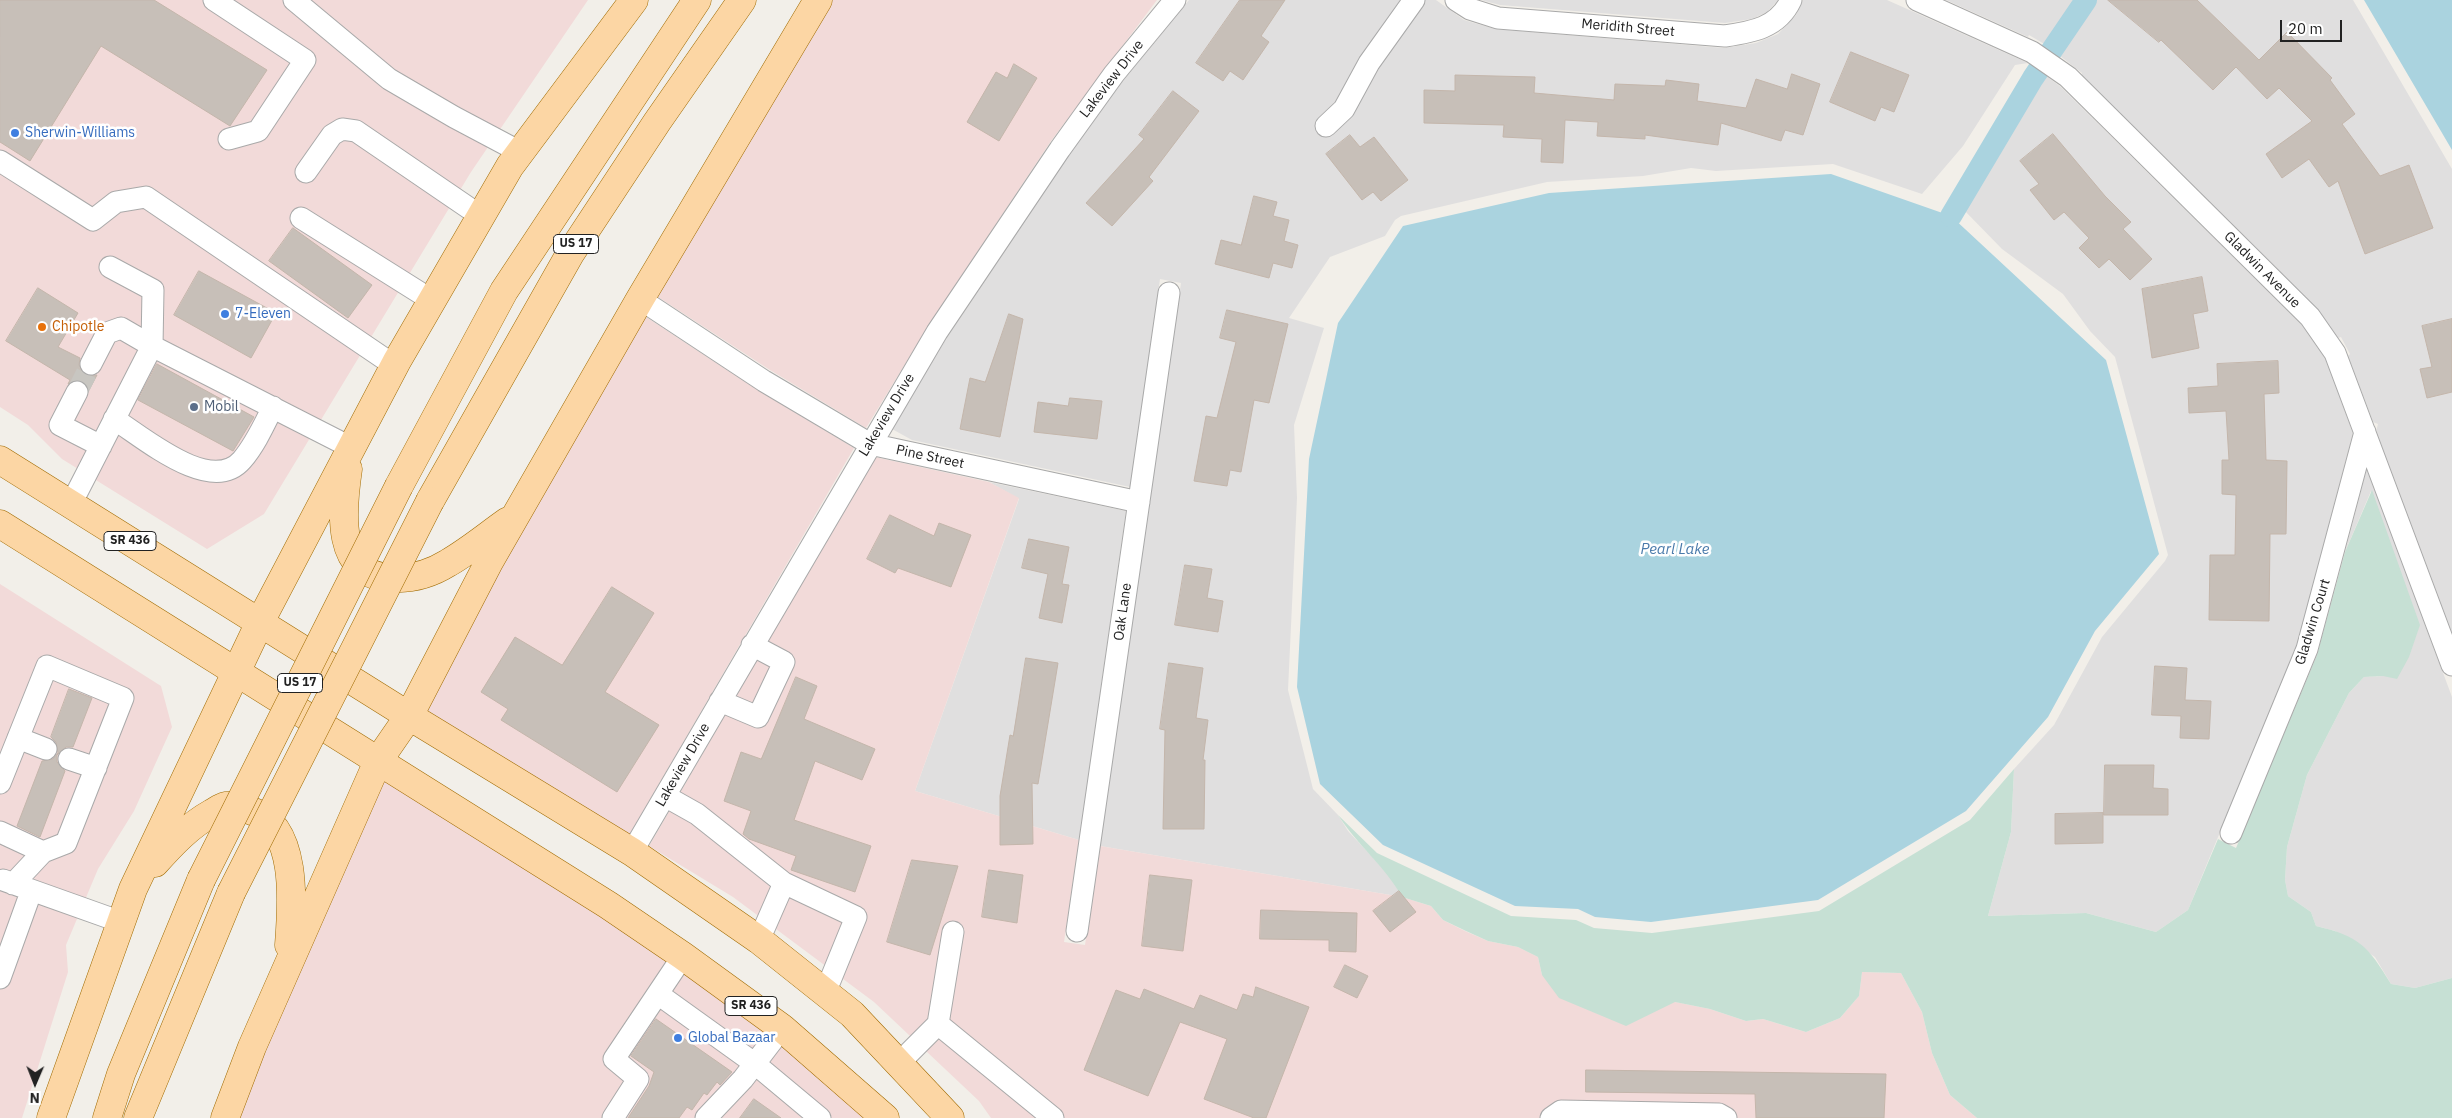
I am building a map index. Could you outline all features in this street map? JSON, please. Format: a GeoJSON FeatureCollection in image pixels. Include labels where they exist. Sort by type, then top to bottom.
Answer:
{"type":"FeatureCollection","features":[{"type":"Feature","properties":{"kind":"main road"},"geometry":{"type":"LineString","coordinates":[[51,1118],[135,885],[260,622],[395,366],[520,152],[634,0]]}},
{"type":"Feature","properties":{"kind":"main road","name":"US 17"},"geometry":{"type":"LineString","coordinates":[[107,1118],[121,1074],[201,880],[399,486],[504,291],[697,0]]}},
{"type":"Feature","properties":{"kind":"main road","name":"US 17"},"geometry":{"type":"LineString","coordinates":[[138,1118],[231,893],[430,501],[570,254],[657,122],[742,0]]}},
{"type":"Feature","properties":{"kind":"main road"},"geometry":{"type":"LineString","coordinates":[[225,1118],[287,966],[378,762],[408,716],[516,515],[640,299],[818,0]]}},
{"type":"Feature","properties":{"kind":"main road"},"geometry":{"type":"LineString","coordinates":[[352,448],[342,506],[344,531],[350,551],[359,566],[373,576],[405,578],[423,575],[448,564],[516,515]]}},
{"type":"Feature","properties":{"kind":"main road","name":"SR 436"},"geometry":{"type":"LineString","coordinates":[[0,460],[408,716],[632,852],[759,940],[852,1014],[950,1118]]}},
{"type":"Feature","properties":{"kind":"main road","name":"SR 436"},"geometry":{"type":"LineString","coordinates":[[2,530],[236,671],[608,905],[683,956],[782,1028],[885,1118]]}},
{"type":"Feature","properties":{"kind":"main road"},"geometry":{"type":"LineString","coordinates":[[135,885],[177,838],[194,823],[224,806],[244,808],[257,813],[272,825],[280,836],[288,864],[292,910],[287,966]]}},
{"type":"Feature","properties":{"kind":"street"},"geometry":{"type":"LineString","coordinates":[[214,0],[305,60],[258,131],[229,139]]}},
{"type":"Feature","properties":{"kind":"street"},"geometry":{"type":"LineString","coordinates":[[294,0],[389,79],[454,118],[520,152]]}},
{"type":"Feature","properties":{"kind":"street","name":"Lakeview Drive"},"geometry":{"type":"LineString","coordinates":[[632,852],[937,332],[1060,149],[1114,74],[1175,0]]}},
{"type":"Feature","properties":{"kind":"street"},"geometry":{"type":"LineString","coordinates":[[1326,126],[1344,109],[1369,63],[1414,0]]}},
{"type":"Feature","properties":{"kind":"street","name":"Meridith Street"},"geometry":{"type":"LineString","coordinates":[[1456,0],[1470,10],[1498,18],[1725,36],[1755,31],[1774,22],[1791,0]]}},
{"type":"Feature","properties":{"kind":"street","name":"Gladwin Avenue"},"geometry":{"type":"LineString","coordinates":[[1916,0],[2032,52],[2068,77],[2310,317],[2335,353],[2452,665]]}},
{"type":"Feature","properties":{"kind":"street"},"geometry":{"type":"LineString","coordinates":[[306,172],[332,135],[342,129],[356,131],[482,217]]}},
{"type":"Feature","properties":{"kind":"street"},"geometry":{"type":"LineString","coordinates":[[0,161],[93,220],[116,202],[146,197],[395,366]]}},
{"type":"Feature","properties":{"kind":"street"},"geometry":{"type":"LineString","coordinates":[[301,218],[433,301]]}},
{"type":"Feature","properties":{"kind":"street"},"geometry":{"type":"LineString","coordinates":[[71,504],[152,346],[153,290],[110,267]]}},
{"type":"Feature","properties":{"kind":"street","name":"Oak Lane"},"geometry":{"type":"LineString","coordinates":[[1077,931],[1169,293]]}},
{"type":"Feature","properties":{"kind":"street","name":"Pine Street"},"geometry":{"type":"LineString","coordinates":[[640,299],[764,381],[870,444],[1139,502]]}},
{"type":"Feature","properties":{"kind":"street"},"geometry":{"type":"LineString","coordinates":[[91,364],[107,333],[121,328],[152,346],[352,448]]}},
{"type":"Feature","properties":{"kind":"street"},"geometry":{"type":"LineString","coordinates":[[77,392],[60,425],[101,446]]}},
{"type":"Feature","properties":{"kind":"street"},"geometry":{"type":"LineString","coordinates":[[114,419],[196,469],[224,472],[243,459],[273,408]]}},
{"type":"Feature","properties":{"kind":"street","name":"Gladwin Court"},"geometry":{"type":"LineString","coordinates":[[2231,833],[2307,650],[2365,432]]}},
{"type":"Feature","properties":{"kind":"street"},"geometry":{"type":"LineString","coordinates":[[720,701],[758,717],[784,662],[752,645]]}},
{"type":"Feature","properties":{"kind":"street"},"geometry":{"type":"LineString","coordinates":[[0,783],[47,666],[124,698],[66,843],[43,852],[15,885],[0,978]]}},
{"type":"Feature","properties":{"kind":"street"},"geometry":{"type":"LineString","coordinates":[[18,738],[46,749]]}},
{"type":"Feature","properties":{"kind":"street"},"geometry":{"type":"LineString","coordinates":[[69,758],[96,768]]}},
{"type":"Feature","properties":{"kind":"street"},"geometry":{"type":"LineString","coordinates":[[665,796],[697,814],[784,883],[856,917],[825,993]]}},
{"type":"Feature","properties":{"kind":"street"},"geometry":{"type":"LineString","coordinates":[[0,832],[43,852]]}},
{"type":"Feature","properties":{"kind":"street"},"geometry":{"type":"LineString","coordinates":[[759,940],[784,883]]}},
{"type":"Feature","properties":{"kind":"street"},"geometry":{"type":"LineString","coordinates":[[15,885],[89,909],[121,922]]}},
{"type":"Feature","properties":{"kind":"street"},"geometry":{"type":"LineString","coordinates":[[899,1063],[938,1024],[953,932]]}},
{"type":"Feature","properties":{"kind":"street"},"geometry":{"type":"LineString","coordinates":[[613,1118],[638,1080],[614,1059],[683,956]]}},
{"type":"Feature","properties":{"kind":"street"},"geometry":{"type":"LineString","coordinates":[[658,994],[754,1063],[820,1118]]}},
{"type":"Feature","properties":{"kind":"street"},"geometry":{"type":"LineString","coordinates":[[938,1024],[1053,1118]]}},
{"type":"Feature","properties":{"kind":"street"},"geometry":{"type":"LineString","coordinates":[[706,1118],[743,1079],[782,1028]]}},
{"type":"Feature","properties":{"kind":"street"},"geometry":{"type":"LineString","coordinates":[[1551,1118],[1561,1111],[1719,1114],[1726,1118]]}},
{"type":"Feature","properties":{"kind":"shaded area"},"geometry":{"type":"Polygon","coordinates":[[[0,0],[588,0],[471,172],[264,514],[207,549],[62,459],[28,425],[0,407],[0,0]]]}},
{"type":"Feature","properties":{"kind":"shaded area"},"geometry":{"type":"Polygon","coordinates":[[[831,0],[1157,0],[1051,141],[929,325],[866,428],[770,370],[655,295],[831,0]]]}},
{"type":"Feature","properties":{"kind":"shaded area"},"geometry":{"type":"Polygon","coordinates":[[[1189,0],[1436,0],[1464,20],[1495,29],[1724,48],[1756,43],[1778,34],[1796,15],[1803,0],[1887,0],[2028,63],[2015,65],[1963,146],[1922,194],[1833,164],[1716,171],[1691,168],[1643,176],[1547,182],[1401,216],[1395,220],[1385,236],[1330,257],[1289,318],[1324,328],[1294,425],[1297,498],[1288,690],[1313,789],[1338,815],[1348,831],[1392,878],[1402,897],[1100,846],[1181,283],[1160,279],[1130,487],[912,440],[892,429],[946,339],[1068,156],[1122,82],[1189,0]]]}},
{"type":"Feature","properties":{"kind":"shaded area"},"geometry":{"type":"Polygon","coordinates":[[[1481,0],[1778,0],[1767,12],[1752,19],[1725,23],[1500,5],[1481,0]]]}},
{"type":"Feature","properties":{"kind":"shaded area"},"geometry":{"type":"Polygon","coordinates":[[[1946,0],[2353,0],[2452,169],[2452,634],[2376,432],[2378,424],[2373,422],[2348,356],[2350,354],[2341,337],[2338,338],[2316,308],[2082,73],[2046,45],[2029,35],[2028,37],[1946,0]]]}},
{"type":"Feature","properties":{"kind":"shaded area"},"geometry":{"type":"Polygon","coordinates":[[[2037,69],[2061,87],[2302,325],[2326,359],[2353,433],[2297,645],[2188,910],[2156,932],[2086,913],[1988,916],[2011,832],[2014,769],[2054,725],[2102,637],[2168,555],[2115,357],[2090,331],[2063,294],[2002,249],[1962,208],[1976,173],[2040,76],[2037,69]]]}},
{"type":"Feature","properties":{"kind":"shaded area"},"geometry":{"type":"Polygon","coordinates":[[[643,315],[759,391],[854,448],[630,834],[425,709],[523,524],[530,519],[529,515],[643,315]]]}},
{"type":"Feature","properties":{"kind":"shaded area"},"geometry":{"type":"Polygon","coordinates":[[[875,457],[989,482],[1019,498],[915,791],[1079,840],[1064,942],[1085,945],[1100,846],[1402,897],[1431,906],[1443,920],[1465,931],[1488,941],[1518,947],[1538,957],[1542,975],[1710,1009],[1746,1021],[1763,1019],[1806,1032],[1840,1018],[1859,996],[1862,972],[1901,973],[1922,1012],[1932,1053],[1950,1095],[1977,1118],[991,1118],[979,1101],[874,1002],[733,897],[649,846],[875,457]]]}},
{"type":"Feature","properties":{"kind":"shaded area"},"geometry":{"type":"Polygon","coordinates":[[[2367,468],[2452,697],[2452,978],[2415,988],[2391,984],[2375,957],[2335,931],[2316,926],[2311,912],[2288,896],[2285,880],[2287,847],[2307,775],[2349,693],[2364,677],[2383,676],[2371,491],[2345,552],[2367,468]]]}},
{"type":"Feature","properties":{"kind":"shaded area"},"geometry":{"type":"Polygon","coordinates":[[[989,482],[1126,511],[1079,840],[915,791],[1019,499],[989,482]]]}},
{"type":"Feature","properties":{"kind":"shaded area"},"geometry":{"type":"Polygon","coordinates":[[[0,584],[161,686],[172,727],[134,811],[98,869],[66,945],[68,972],[22,1118],[0,1118],[0,584]]]}},
{"type":"Feature","properties":{"kind":"shaded area"},"geometry":{"type":"Polygon","coordinates":[[[382,778],[602,916],[775,1038],[865,1118],[237,1118],[262,1052],[382,778]]]}},
{"type":"Feature","properties":{"kind":"green space"},"geometry":{"type":"Polygon","coordinates":[[[2372,490],[2420,625],[2409,657],[2397,679],[2383,676],[2364,677],[2349,693],[2307,775],[2287,847],[2285,880],[2288,896],[2311,912],[2316,926],[2343,934],[2361,944],[2376,960],[2391,984],[2415,988],[2452,978],[2452,1118],[1977,1118],[1950,1095],[1932,1053],[1922,1012],[1901,973],[1862,972],[1859,996],[1840,1018],[1806,1032],[1763,1019],[1746,1021],[1710,1009],[1675,1002],[1626,1026],[1559,998],[1542,975],[1538,957],[1518,947],[1488,941],[1443,920],[1431,906],[1402,897],[1387,875],[1338,815],[1377,853],[1511,916],[1576,920],[1594,928],[1652,933],[1819,911],[1970,820],[2014,769],[2011,832],[1988,916],[2086,913],[2156,932],[2188,910],[2218,839],[2236,848],[2317,655],[2345,552],[2372,490]]]}},
{"type":"Feature","properties":{"kind":"water"},"geometry":{"type":"Polygon","coordinates":[[[2364,0],[2452,0],[2452,150],[2364,0]]]}},
{"type":"Feature","properties":{"kind":"water","name":"Pearl Lake"},"geometry":{"type":"Polygon","coordinates":[[[1831,174],[1951,216],[2106,360],[2159,554],[2095,631],[2048,717],[1966,811],[1818,900],[1651,922],[1595,917],[1578,909],[1515,906],[1383,845],[1320,784],[1297,687],[1309,459],[1338,323],[1403,226],[1549,193],[1831,174]]]}},
{"type":"Feature","properties":{"kind":"building"},"geometry":{"type":"Polygon","coordinates":[[[0,0],[154,0],[267,70],[230,126],[101,46],[30,161],[0,142],[0,0]]]}},
{"type":"Feature","properties":{"kind":"building"},"geometry":{"type":"Polygon","coordinates":[[[1240,0],[1285,0],[1261,36],[1269,42],[1243,80],[1230,71],[1223,81],[1196,63],[1240,0]]]}},
{"type":"Feature","properties":{"kind":"building"},"geometry":{"type":"Polygon","coordinates":[[[2108,0],[2197,0],[2259,60],[2287,32],[2332,78],[2330,80],[2355,114],[2342,124],[2380,176],[2409,165],[2433,228],[2365,254],[2338,181],[2329,187],[2309,159],[2282,178],[2266,154],[2312,121],[2279,88],[2267,99],[2236,67],[2213,90],[2161,40],[2159,42],[2108,0]]]}},
{"type":"Feature","properties":{"kind":"building"},"geometry":{"type":"Polygon","coordinates":[[[1851,52],[1909,75],[1894,112],[1881,107],[1875,121],[1830,102],[1851,52]]]}},
{"type":"Feature","properties":{"kind":"building"},"geometry":{"type":"Polygon","coordinates":[[[1014,64],[1037,78],[999,141],[967,122],[996,72],[1007,78],[1014,64]]]}},
{"type":"Feature","properties":{"kind":"building"},"geometry":{"type":"Polygon","coordinates":[[[1792,74],[1820,84],[1803,135],[1785,130],[1781,141],[1721,123],[1718,145],[1645,135],[1645,139],[1597,136],[1598,122],[1565,120],[1563,163],[1541,162],[1542,139],[1503,137],[1504,125],[1424,123],[1424,90],[1455,91],[1455,75],[1535,77],[1534,93],[1614,100],[1615,84],[1665,86],[1666,80],[1699,84],[1697,101],[1746,108],[1756,79],[1787,89],[1792,74]]]}},
{"type":"Feature","properties":{"kind":"building"},"geometry":{"type":"Polygon","coordinates":[[[1173,91],[1199,111],[1149,177],[1153,181],[1112,226],[1086,203],[1144,139],[1139,135],[1173,91]]]}},
{"type":"Feature","properties":{"kind":"building"},"geometry":{"type":"Polygon","coordinates":[[[2053,134],[2105,196],[2131,222],[2123,229],[2152,259],[2130,280],[2109,259],[2099,268],[2079,248],[2089,238],[2064,212],[2054,220],[2030,190],[2039,184],[2020,161],[2053,134]]]}},
{"type":"Feature","properties":{"kind":"building"},"geometry":{"type":"Polygon","coordinates":[[[1350,135],[1360,147],[1374,137],[1408,180],[1381,201],[1373,192],[1362,200],[1326,154],[1350,135]]]}},
{"type":"Feature","properties":{"kind":"building"},"geometry":{"type":"Polygon","coordinates":[[[1254,196],[1277,202],[1273,216],[1289,220],[1284,241],[1298,245],[1292,268],[1273,263],[1269,278],[1215,264],[1221,240],[1241,245],[1254,196]]]}},
{"type":"Feature","properties":{"kind":"building"},"geometry":{"type":"Polygon","coordinates":[[[293,228],[372,285],[348,318],[269,261],[293,228]]]}},
{"type":"Feature","properties":{"kind":"building","name":"7-Eleven"},"geometry":{"type":"Polygon","coordinates":[[[199,271],[276,313],[251,358],[174,315],[199,271]]]}},
{"type":"Feature","properties":{"kind":"building"},"geometry":{"type":"Polygon","coordinates":[[[2202,277],[2208,311],[2193,314],[2199,348],[2152,358],[2142,289],[2202,277]]]}},
{"type":"Feature","properties":{"kind":"building","name":"Chipotle"},"geometry":{"type":"Polygon","coordinates":[[[38,288],[78,313],[58,347],[80,358],[79,365],[85,375],[97,375],[89,390],[82,381],[76,380],[68,384],[70,380],[6,341],[38,288]]]}},
{"type":"Feature","properties":{"kind":"building"},"geometry":{"type":"Polygon","coordinates":[[[1227,310],[1288,324],[1269,403],[1254,400],[1241,472],[1230,470],[1227,486],[1194,481],[1206,416],[1217,418],[1236,342],[1220,338],[1227,310]]]}},
{"type":"Feature","properties":{"kind":"building"},"geometry":{"type":"Polygon","coordinates":[[[1009,314],[1023,319],[1000,437],[960,429],[970,378],[985,382],[1009,314]]]}},
{"type":"Feature","properties":{"kind":"building"},"geometry":{"type":"Polygon","coordinates":[[[2452,319],[2452,392],[2427,398],[2420,369],[2432,367],[2422,326],[2452,319]]]}},
{"type":"Feature","properties":{"kind":"building"},"geometry":{"type":"Polygon","coordinates":[[[2278,361],[2279,393],[2264,394],[2266,460],[2287,461],[2286,534],[2270,534],[2269,621],[2209,620],[2210,555],[2235,555],[2236,495],[2222,494],[2222,460],[2229,460],[2226,411],[2189,413],[2188,388],[2218,386],[2217,364],[2278,361]]]}},
{"type":"Feature","properties":{"kind":"building","name":"Mobil"},"geometry":{"type":"Polygon","coordinates":[[[157,364],[254,417],[233,451],[138,400],[157,364]]]}},
{"type":"Feature","properties":{"kind":"building"},"geometry":{"type":"Polygon","coordinates":[[[1070,398],[1102,401],[1097,439],[1034,432],[1038,402],[1068,406],[1070,398]]]}},
{"type":"Feature","properties":{"kind":"building"},"geometry":{"type":"Polygon","coordinates":[[[890,515],[934,536],[939,523],[971,535],[951,587],[898,568],[895,573],[867,559],[890,515]]]}},
{"type":"Feature","properties":{"kind":"building"},"geometry":{"type":"Polygon","coordinates":[[[1029,539],[1069,547],[1062,584],[1069,585],[1062,623],[1039,618],[1048,574],[1022,568],[1029,539]]]}},
{"type":"Feature","properties":{"kind":"building"},"geometry":{"type":"Polygon","coordinates":[[[1185,565],[1212,569],[1207,598],[1223,601],[1218,632],[1175,625],[1185,565]]]}},
{"type":"Feature","properties":{"kind":"building"},"geometry":{"type":"Polygon","coordinates":[[[612,587],[654,613],[605,692],[659,725],[617,792],[501,720],[508,709],[481,692],[515,637],[562,665],[612,587]]]}},
{"type":"Feature","properties":{"kind":"building"},"geometry":{"type":"Polygon","coordinates":[[[1026,658],[1058,663],[1038,784],[1032,783],[1033,844],[1000,845],[1000,796],[1010,735],[1013,736],[1026,658]]]}},
{"type":"Feature","properties":{"kind":"building"},"geometry":{"type":"Polygon","coordinates":[[[1169,663],[1203,668],[1196,718],[1208,720],[1203,760],[1205,760],[1204,829],[1163,829],[1165,730],[1160,729],[1169,663]]]}},
{"type":"Feature","properties":{"kind":"building"},"geometry":{"type":"Polygon","coordinates":[[[2155,666],[2187,668],[2185,700],[2211,701],[2209,739],[2180,738],[2181,716],[2152,715],[2155,666]]]}},
{"type":"Feature","properties":{"kind":"building"},"geometry":{"type":"Polygon","coordinates":[[[796,677],[817,686],[804,719],[875,749],[862,780],[815,761],[794,820],[871,846],[855,892],[791,870],[796,856],[749,839],[743,834],[751,811],[724,801],[741,752],[761,759],[796,677]]]}},
{"type":"Feature","properties":{"kind":"building"},"geometry":{"type":"Polygon","coordinates":[[[69,689],[92,698],[73,747],[66,747],[57,755],[57,762],[65,771],[40,837],[17,826],[42,761],[53,759],[58,753],[56,742],[51,737],[69,689]]]}},
{"type":"Feature","properties":{"kind":"building"},"geometry":{"type":"Polygon","coordinates":[[[2105,765],[2154,765],[2153,788],[2168,789],[2168,815],[2104,815],[2105,765]]]}},
{"type":"Feature","properties":{"kind":"building"},"geometry":{"type":"Polygon","coordinates":[[[2103,813],[2103,843],[2055,844],[2055,814],[2103,813]]]}},
{"type":"Feature","properties":{"kind":"building"},"geometry":{"type":"Polygon","coordinates":[[[912,860],[958,866],[930,955],[887,942],[912,860]]]}},
{"type":"Feature","properties":{"kind":"building"},"geometry":{"type":"Polygon","coordinates":[[[989,870],[1023,875],[1017,923],[982,917],[989,870]]]}},
{"type":"Feature","properties":{"kind":"building"},"geometry":{"type":"Polygon","coordinates":[[[1150,875],[1192,880],[1183,951],[1142,946],[1150,875]]]}},
{"type":"Feature","properties":{"kind":"building"},"geometry":{"type":"Polygon","coordinates":[[[1399,891],[1416,912],[1390,932],[1373,911],[1399,891]]]}},
{"type":"Feature","properties":{"kind":"building"},"geometry":{"type":"Polygon","coordinates":[[[1261,910],[1357,913],[1356,952],[1329,951],[1329,940],[1260,939],[1261,910]]]}},
{"type":"Feature","properties":{"kind":"building"},"geometry":{"type":"Polygon","coordinates":[[[1345,965],[1368,976],[1357,998],[1334,987],[1345,965]]]}},
{"type":"Feature","properties":{"kind":"building"},"geometry":{"type":"Polygon","coordinates":[[[1256,987],[1309,1007],[1266,1118],[1254,1118],[1204,1099],[1227,1039],[1180,1022],[1148,1096],[1084,1070],[1116,990],[1140,999],[1144,989],[1194,1009],[1200,995],[1237,1010],[1243,994],[1253,997],[1256,987]]]}},
{"type":"Feature","properties":{"kind":"building"},"geometry":{"type":"Polygon","coordinates":[[[656,1019],[732,1072],[720,1085],[717,1082],[707,1095],[704,1093],[692,1110],[687,1107],[679,1118],[628,1118],[649,1086],[654,1072],[631,1056],[656,1019]]]}},
{"type":"Feature","properties":{"kind":"building"},"geometry":{"type":"Polygon","coordinates":[[[1586,1070],[1886,1074],[1884,1118],[1756,1118],[1755,1094],[1586,1092],[1586,1070]]]}},
{"type":"Feature","properties":{"kind":"building"},"geometry":{"type":"Polygon","coordinates":[[[754,1099],[781,1118],[740,1118],[754,1099]]]}},
{"type":"Feature","properties":{"kind":"waterway"},"geometry":{"type":"LineString","coordinates":[[1951,216],[2033,78],[2086,0]]}},
{"type":"Feature","properties":{"kind":"tunnel"},"geometry":{"type":"LineString","coordinates":[[77,392],[91,364]]}},
{"type":"Feature","properties":{"kind":"place","name":"Sherwin-Williams"},"geometry":{"type":"Point","coordinates":[15,133]}},
{"type":"Feature","properties":{"kind":"place","name":"7-Eleven"},"geometry":{"type":"Point","coordinates":[225,314]}},
{"type":"Feature","properties":{"kind":"place","name":"Chipotle"},"geometry":{"type":"Point","coordinates":[42,327]}},
{"type":"Feature","properties":{"kind":"place","name":"Mobil"},"geometry":{"type":"Point","coordinates":[194,407]}},
{"type":"Feature","properties":{"kind":"place","name":"Global Bazaar"},"geometry":{"type":"Point","coordinates":[678,1038]}}]}
